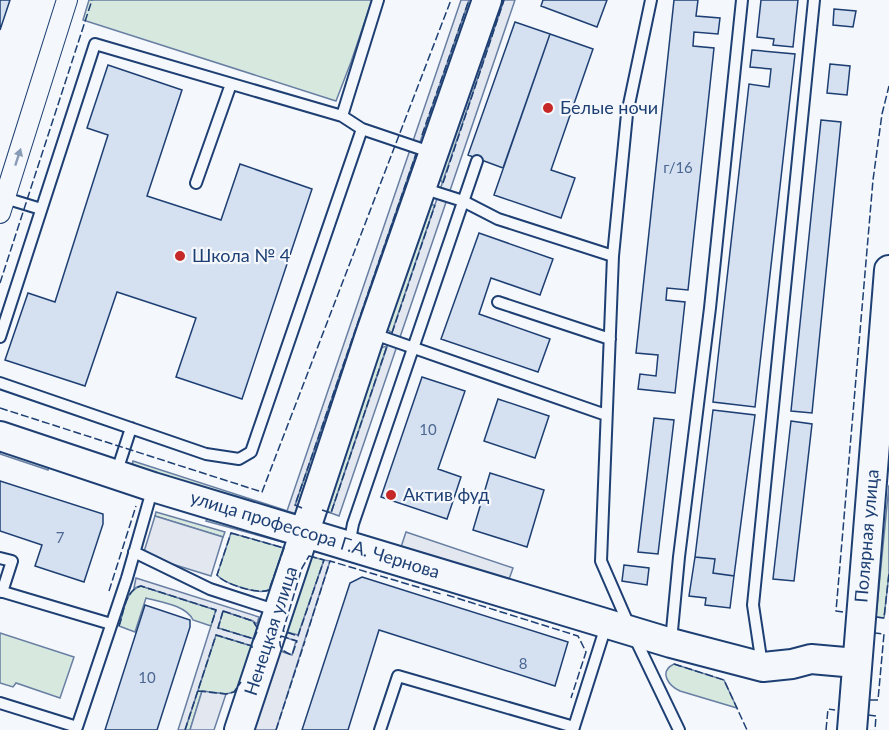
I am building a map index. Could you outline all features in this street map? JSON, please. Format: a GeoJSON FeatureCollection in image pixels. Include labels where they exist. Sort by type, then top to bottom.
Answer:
{"type":"FeatureCollection","features":[{"type":"Feature","properties":{"kind":"street"},"geometry":{"type":"LineString","coordinates":[[2,206],[67,0]]}},
{"type":"Feature","properties":{"kind":"street","name":"Ненецкая улица"},"geometry":{"type":"LineString","coordinates":[[239,730],[371,332],[487,0]]}},
{"type":"Feature","properties":{"kind":"street","name":"Полярная улица"},"geometry":{"type":"LineString","coordinates":[[852,730],[889,270]]}},
{"type":"Feature","properties":{"kind":"street","name":"улица профессора Г.А. Чернова"},"geometry":{"type":"LineString","coordinates":[[0,436],[153,487],[303,533],[671,643],[763,667]]}},
{"type":"Feature","properties":{"kind":"street"},"geometry":{"type":"LineString","coordinates":[[763,667],[792,664],[811,659],[856,663]]}},
{"type":"Feature","properties":{"kind":"lane"},"geometry":{"type":"LineString","coordinates":[[342,116],[378,0]]}},
{"type":"Feature","properties":{"kind":"lane"},"geometry":{"type":"LineString","coordinates":[[651,0],[627,114],[613,256],[601,561],[619,626],[679,730]]}},
{"type":"Feature","properties":{"kind":"lane"},"geometry":{"type":"LineString","coordinates":[[671,643],[679,557],[710,308],[742,0]]}},
{"type":"Feature","properties":{"kind":"lane"},"geometry":{"type":"LineString","coordinates":[[763,667],[753,605],[814,0]]}},
{"type":"Feature","properties":{"kind":"lane"},"geometry":{"type":"LineString","coordinates":[[0,337],[95,44],[342,116],[362,129],[434,153]]}},
{"type":"Feature","properties":{"kind":"lane"},"geometry":{"type":"LineString","coordinates":[[196,183],[231,84]]}},
{"type":"Feature","properties":{"kind":"lane"},"geometry":{"type":"LineString","coordinates":[[0,384],[206,453],[239,459],[251,452],[362,129]]}},
{"type":"Feature","properties":{"kind":"lane"},"geometry":{"type":"LineString","coordinates":[[349,545],[353,524],[412,347],[477,161]]}},
{"type":"Feature","properties":{"kind":"lane"},"geometry":{"type":"LineString","coordinates":[[422,188],[463,201],[498,219],[613,256]]}},
{"type":"Feature","properties":{"kind":"lane"},"geometry":{"type":"LineString","coordinates":[[2,206],[41,209]]}},
{"type":"Feature","properties":{"kind":"lane"},"geometry":{"type":"LineString","coordinates":[[498,302],[610,339]]}},
{"type":"Feature","properties":{"kind":"lane"},"geometry":{"type":"LineString","coordinates":[[371,332],[606,415]]}},
{"type":"Feature","properties":{"kind":"lane"},"geometry":{"type":"LineString","coordinates":[[116,474],[131,428]]}},
{"type":"Feature","properties":{"kind":"lane"},"geometry":{"type":"LineString","coordinates":[[0,703],[77,727],[153,487]]}},
{"type":"Feature","properties":{"kind":"lane"},"geometry":{"type":"LineString","coordinates":[[134,552],[210,589],[278,611]]}},
{"type":"Feature","properties":{"kind":"lane"},"geometry":{"type":"LineString","coordinates":[[0,558],[12,561],[1,591],[111,624]]}},
{"type":"Feature","properties":{"kind":"lane"},"geometry":{"type":"LineString","coordinates":[[380,730],[398,676],[574,729],[619,626]]}},
{"type":"Feature","properties":{"kind":"shaded area"},"geometry":{"type":"Polygon","coordinates":[[[89,0],[372,0],[336,101],[83,20],[89,0]]]}},
{"type":"Feature","properties":{"kind":"shaded area"},"geometry":{"type":"Polygon","coordinates":[[[461,0],[469,0],[295,505],[302,508],[297,514],[287,511],[461,0]]]}},
{"type":"Feature","properties":{"kind":"shaded area"},"geometry":{"type":"Polygon","coordinates":[[[469,0],[478,0],[426,136],[422,135],[469,0]]]}},
{"type":"Feature","properties":{"kind":"shaded area"},"geometry":{"type":"Polygon","coordinates":[[[497,0],[504,0],[443,183],[438,177],[497,0]]]}},
{"type":"Feature","properties":{"kind":"shaded area"},"geometry":{"type":"Polygon","coordinates":[[[504,0],[515,0],[339,516],[331,513],[504,0]]]}},
{"type":"Feature","properties":{"kind":"shaded area"},"geometry":{"type":"Polygon","coordinates":[[[416,154],[420,158],[310,486],[305,484],[299,502],[303,504],[302,508],[295,505],[416,154]]]}},
{"type":"Feature","properties":{"kind":"shaded area"},"geometry":{"type":"Polygon","coordinates":[[[435,205],[392,333],[387,329],[428,207],[435,205]]]}},
{"type":"Feature","properties":{"kind":"shaded area"},"geometry":{"type":"Polygon","coordinates":[[[387,346],[331,513],[322,510],[380,348],[387,346]]]}},
{"type":"Feature","properties":{"kind":"shaded area"},"geometry":{"type":"Polygon","coordinates":[[[0,450],[49,466],[48,470],[0,454],[0,450]]]}},
{"type":"Feature","properties":{"kind":"shaded area"},"geometry":{"type":"Polygon","coordinates":[[[133,461],[297,514],[295,516],[132,466],[133,461]]]}},
{"type":"Feature","properties":{"kind":"shaded area"},"geometry":{"type":"Polygon","coordinates":[[[889,485],[889,573],[884,618],[876,617],[889,485]]]}},
{"type":"Feature","properties":{"kind":"shaded area"},"geometry":{"type":"Polygon","coordinates":[[[156,512],[225,532],[223,537],[155,516],[156,512]]]}},
{"type":"Feature","properties":{"kind":"shaded area"},"geometry":{"type":"Polygon","coordinates":[[[155,516],[223,537],[211,576],[143,555],[155,516]]]}},
{"type":"Feature","properties":{"kind":"shaded area"},"geometry":{"type":"Polygon","coordinates":[[[209,516],[281,539],[282,542],[206,521],[209,516]]]}},
{"type":"Feature","properties":{"kind":"shaded area"},"geometry":{"type":"Polygon","coordinates":[[[406,532],[513,568],[507,585],[400,550],[406,532]]]}},
{"type":"Feature","properties":{"kind":"shaded area"},"geometry":{"type":"Polygon","coordinates":[[[231,533],[284,548],[269,590],[258,591],[242,588],[217,575],[231,533]]]}},
{"type":"Feature","properties":{"kind":"shaded area"},"geometry":{"type":"Polygon","coordinates":[[[309,556],[324,560],[298,636],[283,631],[309,556]]]}},
{"type":"Feature","properties":{"kind":"shaded area"},"geometry":{"type":"Polygon","coordinates":[[[324,560],[330,561],[276,730],[253,730],[280,648],[283,652],[292,655],[296,641],[281,636],[283,631],[298,635],[324,560]]]}},
{"type":"Feature","properties":{"kind":"shaded area"},"geometry":{"type":"Polygon","coordinates":[[[136,578],[259,617],[257,624],[223,611],[218,628],[254,639],[252,646],[216,635],[185,730],[178,730],[216,610],[141,586],[134,588],[136,578]]]}},
{"type":"Feature","properties":{"kind":"shaded area"},"geometry":{"type":"Polygon","coordinates":[[[141,586],[216,610],[211,626],[193,620],[190,615],[179,608],[146,598],[135,632],[119,626],[128,597],[141,586]]]}},
{"type":"Feature","properties":{"kind":"shaded area"},"geometry":{"type":"Polygon","coordinates":[[[223,611],[253,621],[258,629],[254,639],[218,628],[223,611]]]}},
{"type":"Feature","properties":{"kind":"shaded area"},"geometry":{"type":"Polygon","coordinates":[[[0,633],[74,657],[60,698],[16,683],[13,687],[0,683],[0,633]]]}},
{"type":"Feature","properties":{"kind":"shaded area"},"geometry":{"type":"Polygon","coordinates":[[[216,635],[252,646],[240,684],[234,692],[226,694],[202,691],[190,730],[185,730],[216,635]]]}},
{"type":"Feature","properties":{"kind":"shaded area"},"geometry":{"type":"Polygon","coordinates":[[[674,664],[724,680],[737,708],[676,689],[666,675],[669,667],[674,664]]]}},
{"type":"Feature","properties":{"kind":"shaded area"},"geometry":{"type":"Polygon","coordinates":[[[202,691],[226,694],[214,730],[190,730],[202,691]]]}},
{"type":"Feature","properties":{"kind":"building"},"geometry":{"type":"Polygon","coordinates":[[[0,0],[10,0],[0,30],[0,0]]]}},
{"type":"Feature","properties":{"kind":"building"},"geometry":{"type":"Polygon","coordinates":[[[543,0],[607,0],[597,27],[541,6],[543,0]]]}},
{"type":"Feature","properties":{"kind":"building"},"geometry":{"type":"Polygon","coordinates":[[[674,0],[698,0],[696,16],[720,18],[718,34],[694,32],[693,46],[714,48],[688,290],[667,288],[666,300],[685,302],[675,393],[638,389],[640,374],[656,376],[658,355],[636,353],[674,0]]]}},
{"type":"Feature","properties":{"kind":"building"},"geometry":{"type":"Polygon","coordinates":[[[761,0],[798,0],[793,47],[773,45],[774,39],[757,37],[761,0]]]}},
{"type":"Feature","properties":{"kind":"building"},"geometry":{"type":"Polygon","coordinates":[[[834,9],[856,11],[853,27],[833,25],[834,9]]]}},
{"type":"Feature","properties":{"kind":"building"},"geometry":{"type":"Polygon","coordinates":[[[515,22],[550,34],[503,168],[468,155],[515,22]]]}},
{"type":"Feature","properties":{"kind":"building","name":"Белые ночи"},"geometry":{"type":"Polygon","coordinates":[[[550,34],[593,49],[551,170],[575,178],[561,218],[494,195],[550,34]]]}},
{"type":"Feature","properties":{"kind":"building"},"geometry":{"type":"Polygon","coordinates":[[[752,50],[795,54],[755,407],[713,402],[749,84],[769,87],[771,69],[750,67],[752,50]]]}},
{"type":"Feature","properties":{"kind":"building"},"geometry":{"type":"Polygon","coordinates":[[[830,64],[850,66],[847,95],[827,93],[830,64]]]}},
{"type":"Feature","properties":{"kind":"building","name":"Школа № 4"},"geometry":{"type":"Polygon","coordinates":[[[108,65],[182,90],[147,196],[221,220],[240,164],[312,189],[242,399],[176,377],[196,318],[117,292],[85,386],[5,360],[28,293],[55,302],[108,135],[87,128],[108,65]]]}},
{"type":"Feature","properties":{"kind":"building"},"geometry":{"type":"Polygon","coordinates":[[[821,120],[841,122],[812,413],[791,411],[821,120]]]}},
{"type":"Feature","properties":{"kind":"building"},"geometry":{"type":"Polygon","coordinates":[[[479,233],[553,259],[540,295],[491,278],[479,314],[550,339],[538,372],[441,339],[479,233]]]}},
{"type":"Feature","properties":{"kind":"building"},"geometry":{"type":"Polygon","coordinates":[[[422,377],[465,391],[438,469],[461,477],[447,519],[381,497],[422,377]]]}},
{"type":"Feature","properties":{"kind":"building"},"geometry":{"type":"Polygon","coordinates":[[[498,399],[549,416],[535,458],[484,441],[498,399]]]}},
{"type":"Feature","properties":{"kind":"building"},"geometry":{"type":"Polygon","coordinates":[[[713,410],[755,415],[734,576],[713,573],[715,559],[695,557],[713,410]]]}},
{"type":"Feature","properties":{"kind":"building"},"geometry":{"type":"Polygon","coordinates":[[[654,418],[674,420],[658,554],[638,552],[654,418]]]}},
{"type":"Feature","properties":{"kind":"building"},"geometry":{"type":"Polygon","coordinates":[[[791,421],[812,424],[794,581],[773,579],[791,421]]]}},
{"type":"Feature","properties":{"kind":"building"},"geometry":{"type":"Polygon","coordinates":[[[490,473],[544,490],[527,547],[473,530],[490,473]]]}},
{"type":"Feature","properties":{"kind":"building"},"geometry":{"type":"Polygon","coordinates":[[[0,481],[103,514],[103,524],[84,582],[35,566],[42,545],[0,531],[0,481]]]}},
{"type":"Feature","properties":{"kind":"building"},"geometry":{"type":"Polygon","coordinates":[[[695,557],[715,559],[713,573],[734,576],[730,608],[705,605],[706,598],[689,596],[695,557]]]}},
{"type":"Feature","properties":{"kind":"building"},"geometry":{"type":"Polygon","coordinates":[[[624,565],[649,568],[647,585],[622,581],[624,565]]]}},
{"type":"Feature","properties":{"kind":"building"},"geometry":{"type":"Polygon","coordinates":[[[362,577],[568,642],[555,686],[379,630],[348,730],[302,730],[350,583],[362,577]]]}},
{"type":"Feature","properties":{"kind":"building"},"geometry":{"type":"Polygon","coordinates":[[[145,605],[190,620],[190,627],[157,730],[105,730],[145,605]]]}},
{"type":"Feature","properties":{"kind":"fence"},"geometry":{"type":"LineString","coordinates":[[0,283],[92,0]]}},
{"type":"Feature","properties":{"kind":"fence"},"geometry":{"type":"LineString","coordinates":[[0,408],[262,492],[451,0]]}},
{"type":"Feature","properties":{"kind":"fence"},"geometry":{"type":"LineString","coordinates":[[422,135],[469,0]]}},
{"type":"Feature","properties":{"kind":"fence"},"geometry":{"type":"LineString","coordinates":[[443,183],[504,0]]}},
{"type":"Feature","properties":{"kind":"fence"},"geometry":{"type":"LineString","coordinates":[[843,612],[836,611],[873,180],[882,114],[889,86]]}},
{"type":"Feature","properties":{"kind":"fence"},"geometry":{"type":"LineString","coordinates":[[302,508],[295,505],[416,154]]}},
{"type":"Feature","properties":{"kind":"fence"},"geometry":{"type":"LineString","coordinates":[[392,333],[435,205]]}},
{"type":"Feature","properties":{"kind":"fence"},"geometry":{"type":"LineString","coordinates":[[322,510],[331,513],[387,346]]}},
{"type":"Feature","properties":{"kind":"fence"},"geometry":{"type":"LineString","coordinates":[[109,591],[136,506]]}},
{"type":"Feature","properties":{"kind":"fence"},"geometry":{"type":"LineString","coordinates":[[231,533],[284,548],[269,590],[258,591],[242,588],[217,575],[231,533]]}},
{"type":"Feature","properties":{"kind":"fence"},"geometry":{"type":"LineString","coordinates":[[309,556],[324,560],[298,636],[283,631],[302,568],[309,556]]}},
{"type":"Feature","properties":{"kind":"fence"},"geometry":{"type":"LineString","coordinates":[[306,637],[330,561],[441,594]]}},
{"type":"Feature","properties":{"kind":"fence"},"geometry":{"type":"LineString","coordinates":[[876,617],[884,618],[889,573]]}},
{"type":"Feature","properties":{"kind":"fence"},"geometry":{"type":"LineString","coordinates":[[119,626],[128,597],[141,586],[216,610],[211,626]]}},
{"type":"Feature","properties":{"kind":"fence"},"geometry":{"type":"LineString","coordinates":[[447,595],[578,636],[586,652],[571,698]]}},
{"type":"Feature","properties":{"kind":"fence"},"geometry":{"type":"LineString","coordinates":[[223,611],[253,621],[258,629],[254,639],[218,628],[223,611]]}},
{"type":"Feature","properties":{"kind":"fence"},"geometry":{"type":"LineString","coordinates":[[870,700],[878,700],[884,634],[875,633]]}},
{"type":"Feature","properties":{"kind":"fence"},"geometry":{"type":"LineString","coordinates":[[185,730],[216,635],[252,646],[252,648]]}},
{"type":"Feature","properties":{"kind":"fence"},"geometry":{"type":"LineString","coordinates":[[281,636],[297,641],[292,655],[281,648],[281,636]]}},
{"type":"Feature","properties":{"kind":"fence"},"geometry":{"type":"LineString","coordinates":[[276,730],[305,641]]}},
{"type":"Feature","properties":{"kind":"fence"},"geometry":{"type":"LineString","coordinates":[[674,664],[724,680],[747,730]]}},
{"type":"Feature","properties":{"kind":"fence"},"geometry":{"type":"LineString","coordinates":[[198,691],[226,694],[234,692],[241,682]]}},
{"type":"Feature","properties":{"kind":"fence"},"geometry":{"type":"LineString","coordinates":[[826,730],[828,709],[835,710]]}},
{"type":"Feature","properties":{"kind":"fence"},"geometry":{"type":"LineString","coordinates":[[868,715],[876,716],[875,730]]}},
{"type":"Feature","properties":{"kind":"place","name":"Белые ночи"},"geometry":{"type":"Point","coordinates":[548,108]}},
{"type":"Feature","properties":{"kind":"place","name":"Школа № 4"},"geometry":{"type":"Point","coordinates":[180,256]}},
{"type":"Feature","properties":{"kind":"place","name":"Актив фуд"},"geometry":{"type":"Point","coordinates":[391,495]}}]}
